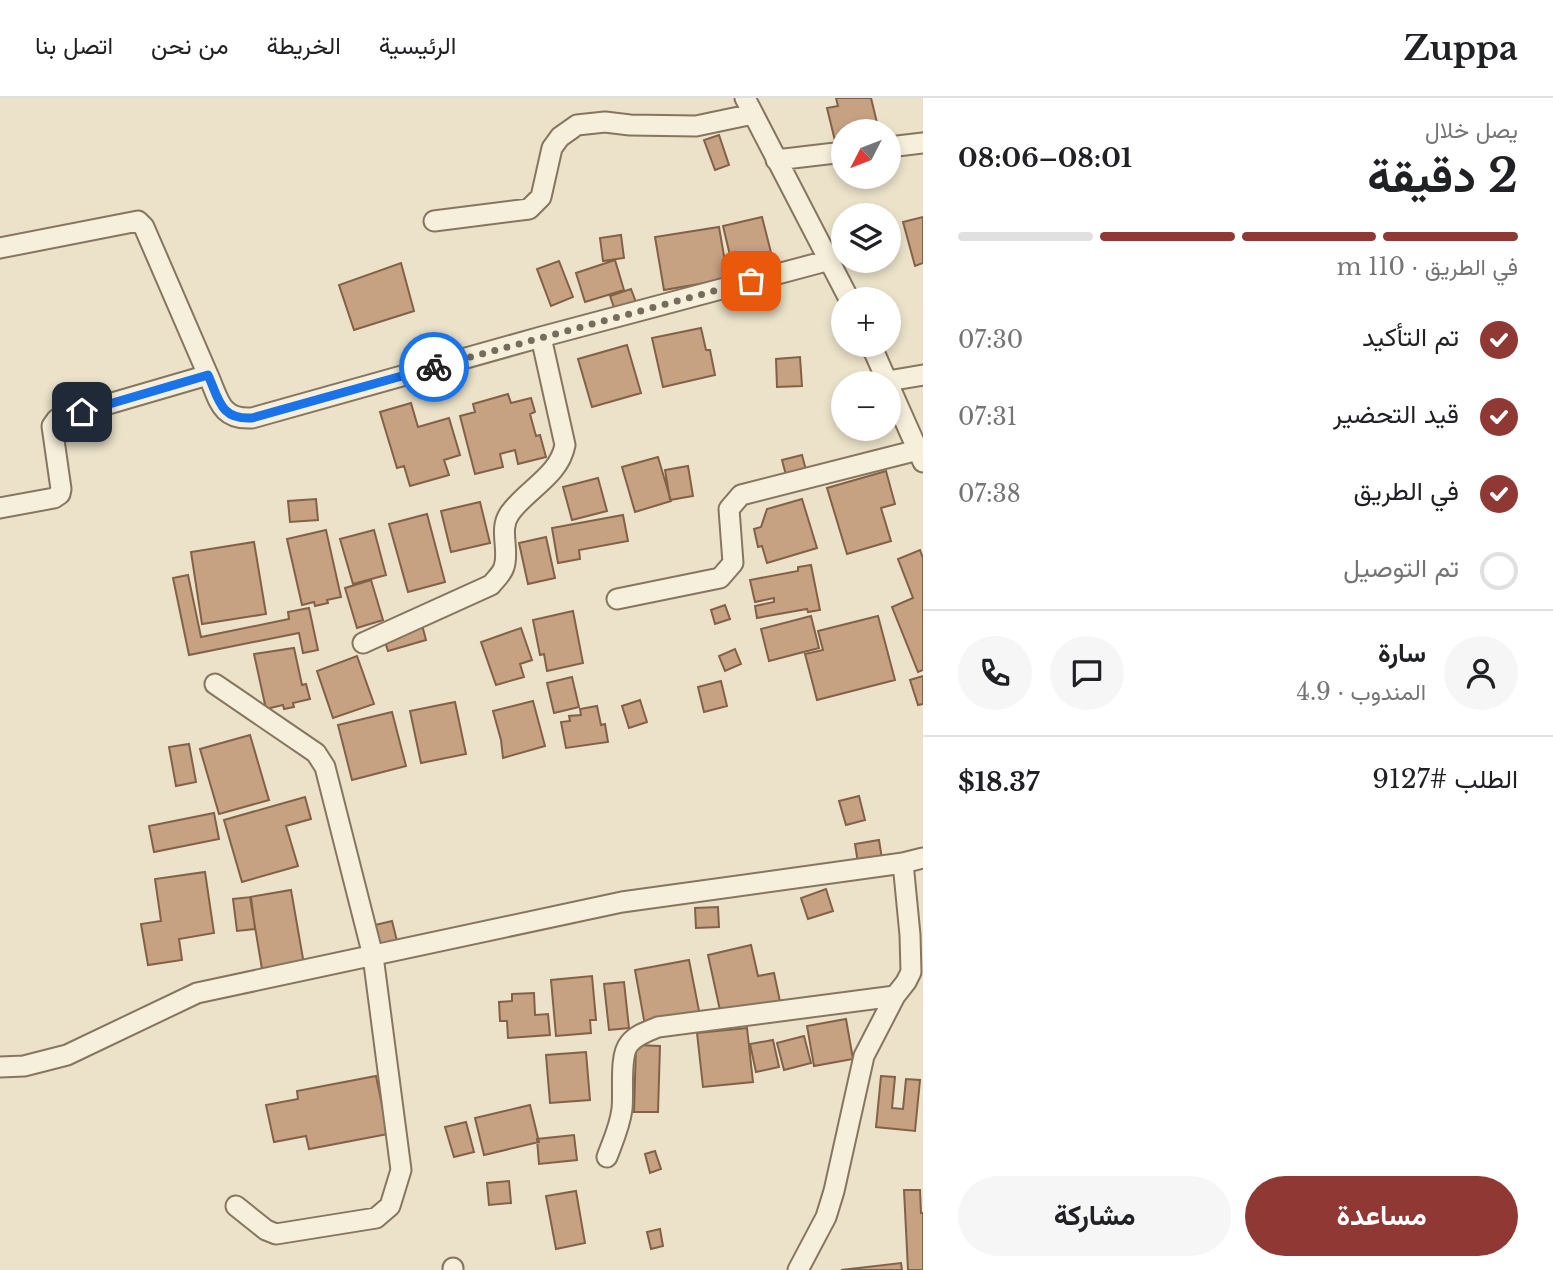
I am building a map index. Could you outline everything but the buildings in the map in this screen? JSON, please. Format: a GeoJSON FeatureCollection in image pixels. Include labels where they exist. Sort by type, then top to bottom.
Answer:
{"type":"FeatureCollection","features":[{"type":"Feature","properties":{"kind":"street"},"geometry":{"type":"LineString","coordinates":[[434,221],[529,209],[541,197],[552,148],[560,137],[577,125],[605,122],[696,127],[749,106],[843,287]]}},
{"type":"Feature","properties":{"kind":"street"},"geometry":{"type":"LineString","coordinates":[[901,146],[923,143]]}},
{"type":"Feature","properties":{"kind":"street"},"geometry":{"type":"LineString","coordinates":[[776,160],[831,154]]}},
{"type":"Feature","properties":{"kind":"street"},"geometry":{"type":"LineString","coordinates":[[0,248],[138,221],[144,227],[225,412],[236,418],[252,418],[830,260]]}},
{"type":"Feature","properties":{"kind":"street"},"geometry":{"type":"LineString","coordinates":[[363,643],[491,585],[504,568],[505,523],[510,513],[555,467],[563,455],[565,445],[541,337]]}},
{"type":"Feature","properties":{"kind":"street"},"geometry":{"type":"LineString","coordinates":[[0,508],[54,498],[61,492],[51,426],[57,419],[208,375]]}},
{"type":"Feature","properties":{"kind":"street"},"geometry":{"type":"LineString","coordinates":[[901,379],[923,375]]}},
{"type":"Feature","properties":{"kind":"street"},"geometry":{"type":"LineString","coordinates":[[617,599],[720,578],[733,563],[729,509],[741,495],[920,456],[901,411]]}},
{"type":"Feature","properties":{"kind":"street"},"geometry":{"type":"LineString","coordinates":[[215,684],[316,753],[325,767],[373,957],[401,1170],[390,1206],[376,1218],[276,1234],[236,1206]]}},
{"type":"Feature","properties":{"kind":"street"},"geometry":{"type":"LineString","coordinates":[[0,1067],[24,1066],[66,1055],[197,993],[622,902],[923,858]]}},
{"type":"Feature","properties":{"kind":"street"},"geometry":{"type":"LineString","coordinates":[[798,1270],[826,1217],[846,1143],[860,1068],[895,996],[911,972],[903,863]]}},
{"type":"Feature","properties":{"kind":"street"},"geometry":{"type":"LineString","coordinates":[[607,1157],[622,1110],[624,1057],[627,1046],[636,1037],[657,1027],[895,996]]}},
{"type":"Feature","properties":{"kind":"way so far"},"geometry":{"type":"LineString","coordinates":[[434,367],[751,281]]}},
{"type":"Feature","properties":{"kind":"route"},"geometry":{"type":"LineString","coordinates":[[82,412],[208,375],[225,412],[236,418],[252,418],[434,367]]}}]}
